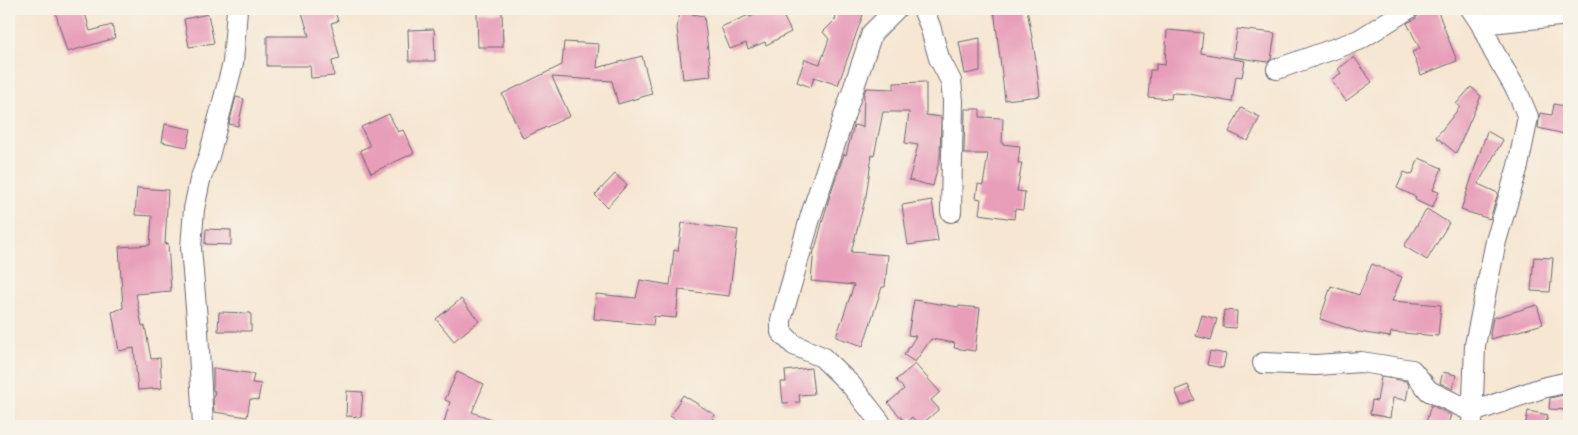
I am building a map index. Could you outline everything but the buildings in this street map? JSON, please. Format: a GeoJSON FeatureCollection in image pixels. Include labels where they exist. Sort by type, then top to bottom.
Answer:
{"type":"FeatureCollection","features":[{"type":"Feature","properties":{"kind":"street"},"geometry":{"type":"LineString","coordinates":[[203,426],[191,248],[194,209],[232,63],[237,9]]}},
{"type":"Feature","properties":{"kind":"street"},"geometry":{"type":"LineString","coordinates":[[881,426],[880,422],[850,386],[822,357],[794,345],[781,332],[781,320],[811,215],[872,33],[896,9]]}},
{"type":"Feature","properties":{"kind":"street"},"geometry":{"type":"LineString","coordinates":[[923,9],[939,58],[951,81],[953,101],[950,212]]}},
{"type":"Feature","properties":{"kind":"street"},"geometry":{"type":"LineString","coordinates":[[1277,69],[1359,40],[1408,9]]}},
{"type":"Feature","properties":{"kind":"street"},"geometry":{"type":"LineString","coordinates":[[1472,419],[1475,345],[1496,241],[1518,166],[1528,117],[1517,91],[1476,16],[1567,13]]}},
{"type":"Feature","properties":{"kind":"street"},"geometry":{"type":"LineString","coordinates":[[1263,363],[1316,365],[1361,362],[1412,370],[1429,391],[1472,419]]}},
{"type":"Feature","properties":{"kind":"street"},"geometry":{"type":"LineString","coordinates":[[1472,419],[1542,388],[1569,382]]}}]}
